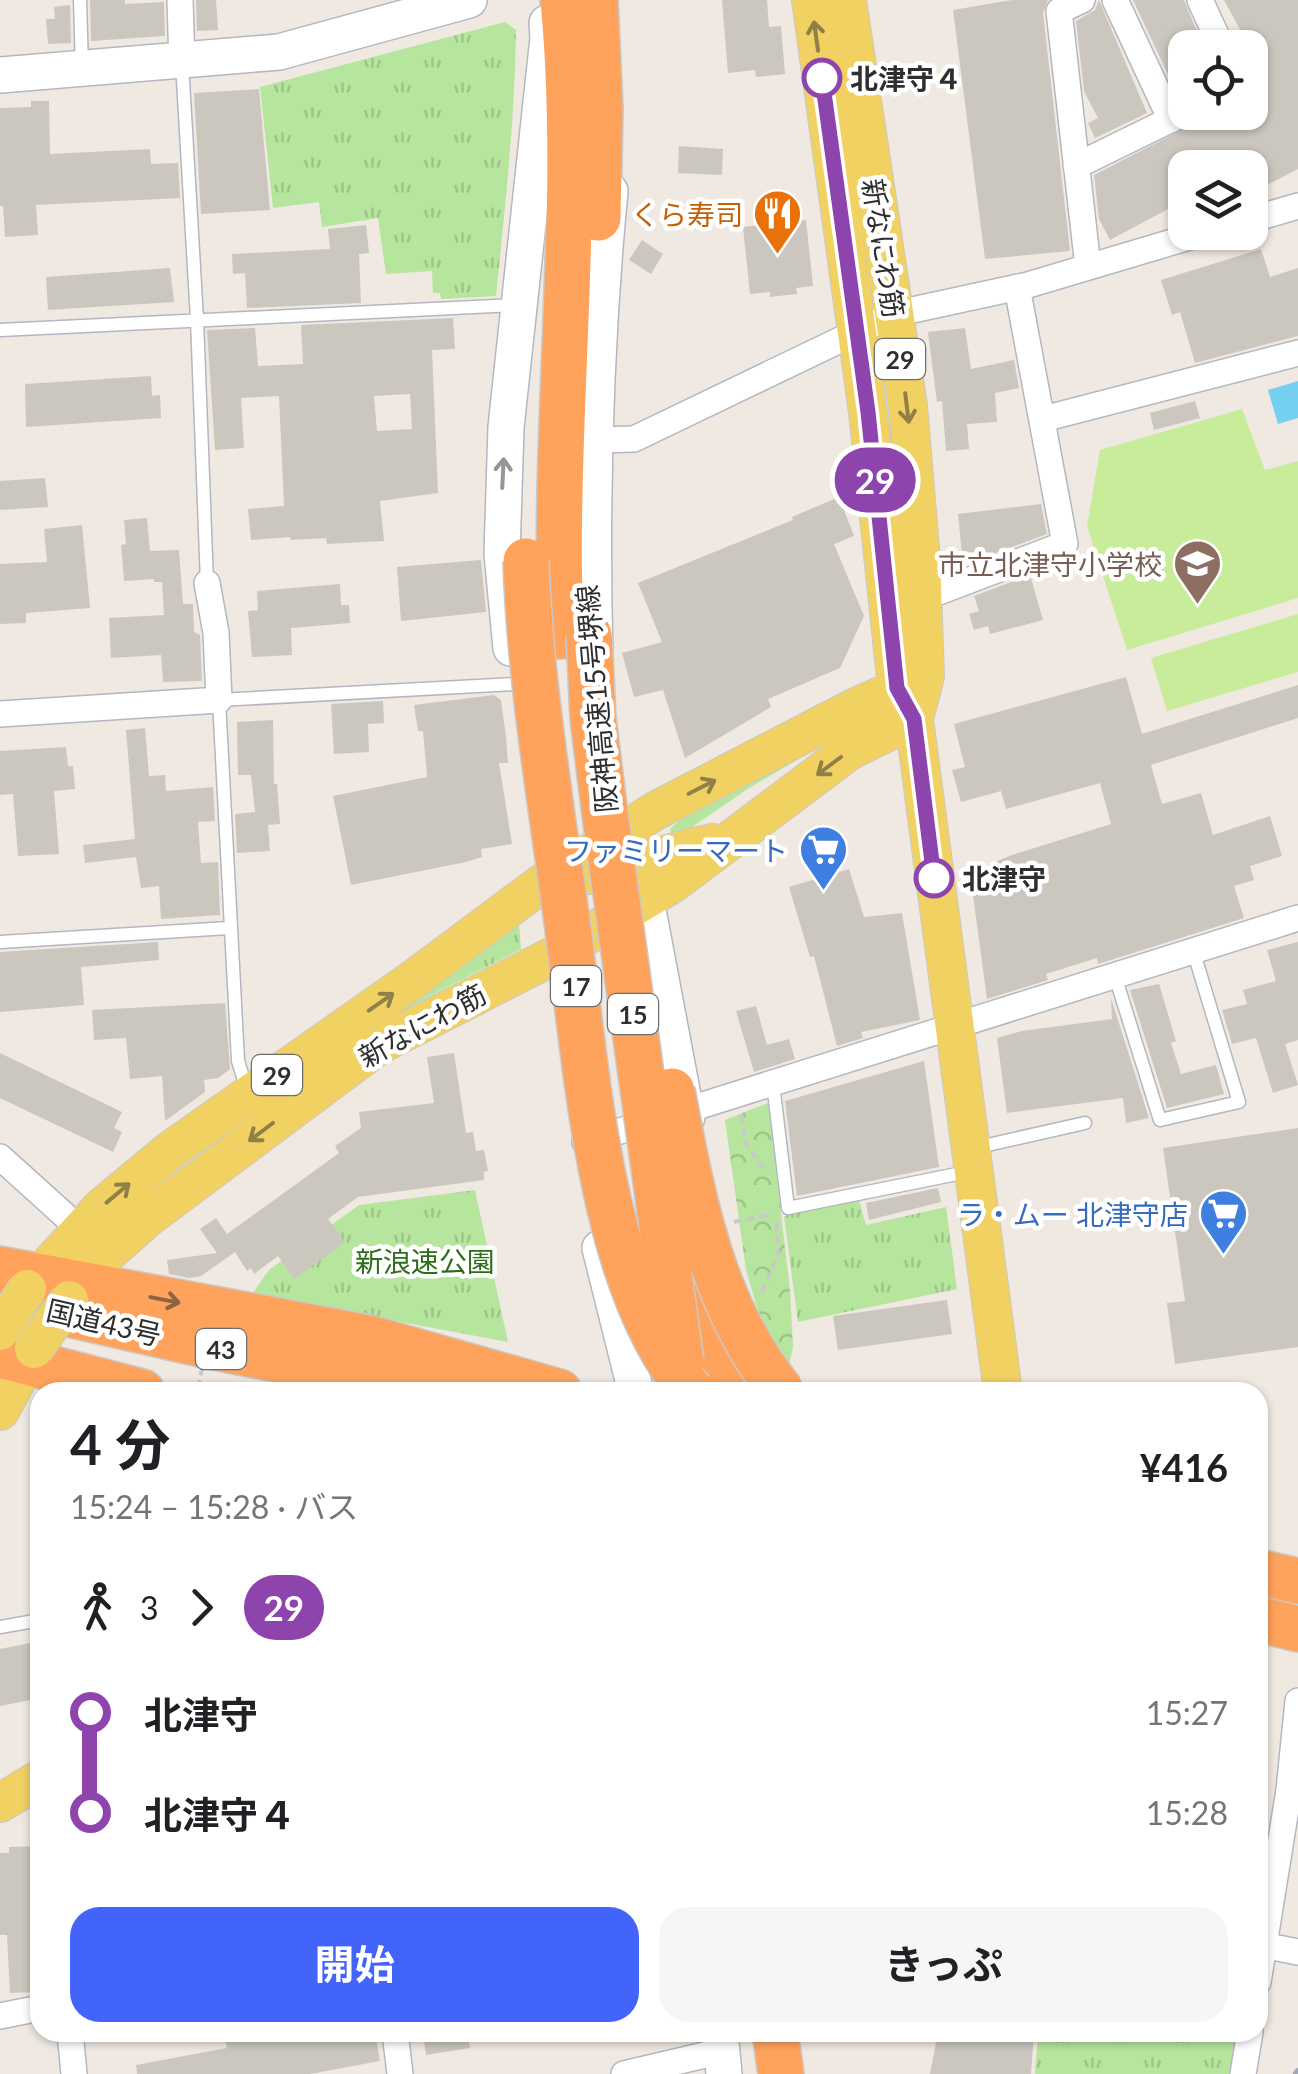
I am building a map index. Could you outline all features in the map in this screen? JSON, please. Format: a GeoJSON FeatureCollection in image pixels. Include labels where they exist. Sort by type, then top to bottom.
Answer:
{"type":"FeatureCollection","features":[{"type":"Feature","properties":{"kind":"highway","name":"阪神高速15号堺線"},"geometry":{"type":"LineString","coordinates":[[594,0],[599,180],[585,559],[594,718],[688,1382]]}},
{"type":"Feature","properties":{"kind":"highway","name":"阪神高速15号堺線"},"geometry":{"type":"LineString","coordinates":[[565,20],[567,222],[558,482],[561,636],[580,813],[658,1382]]}},
{"type":"Feature","properties":{"kind":"highway","name":"17"},"geometry":{"type":"LineString","coordinates":[[565,20],[556,205],[527,507],[530,644],[588,1074],[612,1216],[638,1302],[683,1382]]}},
{"type":"Feature","properties":{"kind":"highway"},"geometry":{"type":"LineString","coordinates":[[594,718],[705,1242],[742,1333],[775,1382]]}},
{"type":"Feature","properties":{"kind":"highway"},"geometry":{"type":"LineString","coordinates":[[50,1275],[368,1338],[524,1382]]}},
{"type":"Feature","properties":{"kind":"highway","name":"国道43号"},"geometry":{"type":"LineString","coordinates":[[50,1275],[232,1351],[392,1382]]}},
{"type":"Feature","properties":{"kind":"highway"},"geometry":{"type":"LineString","coordinates":[[701,1302],[721,1382]]}},
{"type":"Feature","properties":{"kind":"highway"},"geometry":{"type":"LineString","coordinates":[[12,1344],[115,1382]]}},
{"type":"Feature","properties":{"kind":"highway","name":"国道43号"},"geometry":{"type":"LineString","coordinates":[[12,1344],[234,1382]]}},
{"type":"Feature","properties":{"kind":"highway"},"geometry":{"type":"LineString","coordinates":[[776,2042],[780,2074]]}},
{"type":"Feature","properties":{"kind":"main road","name":"新なにわ筋"},"geometry":{"type":"LineString","coordinates":[[810,0],[912,694],[1002,1382]]}},
{"type":"Feature","properties":{"kind":"main road","name":"新なにわ筋"},"geometry":{"type":"LineString","coordinates":[[847,0],[908,406],[923,598],[912,694]]}},
{"type":"Feature","properties":{"kind":"main road","name":"新なにわ筋"},"geometry":{"type":"LineString","coordinates":[[50,1275],[161,1208],[379,1045],[553,956],[625,875],[655,811],[912,694]]}},
{"type":"Feature","properties":{"kind":"main road"},"geometry":{"type":"LineString","coordinates":[[544,882],[625,875],[679,849],[731,840],[849,751],[912,694]]}},
{"type":"Feature","properties":{"kind":"main road","name":"新なにわ筋"},"geometry":{"type":"LineString","coordinates":[[0,1411],[12,1344],[50,1275],[172,1149],[544,882]]}},
{"type":"Feature","properties":{"kind":"main road"},"geometry":{"type":"LineString","coordinates":[[0,1803],[30,1785]]}},
{"type":"Feature","properties":{"kind":"street"},"geometry":{"type":"LineString","coordinates":[[180,0],[182,63]]}},
{"type":"Feature","properties":{"kind":"street"},"geometry":{"type":"LineString","coordinates":[[0,75],[279,52],[469,0]]}},
{"type":"Feature","properties":{"kind":"street"},"geometry":{"type":"LineString","coordinates":[[544,0],[548,38],[506,426],[502,508],[506,611],[580,1143],[595,1224],[634,1382]]}},
{"type":"Feature","properties":{"kind":"street"},"geometry":{"type":"LineString","coordinates":[[613,0],[615,146],[598,315],[592,563],[595,664],[625,875],[675,1114],[701,1302],[701,1382]]}},
{"type":"Feature","properties":{"kind":"street"},"geometry":{"type":"LineString","coordinates":[[1082,0],[1058,10],[1088,267]]}},
{"type":"Feature","properties":{"kind":"street"},"geometry":{"type":"LineString","coordinates":[[1115,0],[1168,98]]}},
{"type":"Feature","properties":{"kind":"street"},"geometry":{"type":"LineString","coordinates":[[1200,0],[1214,30]]}},
{"type":"Feature","properties":{"kind":"street"},"geometry":{"type":"LineString","coordinates":[[1076,166],[1168,121]]}},
{"type":"Feature","properties":{"kind":"street"},"geometry":{"type":"LineString","coordinates":[[1268,215],[1298,206]]}},
{"type":"Feature","properties":{"kind":"street"},"geometry":{"type":"LineString","coordinates":[[595,440],[634,439],[894,314],[1016,287],[1168,243]]}},
{"type":"Feature","properties":{"kind":"street"},"geometry":{"type":"LineString","coordinates":[[923,598],[1065,544],[1016,287]]}},
{"type":"Feature","properties":{"kind":"street"},"geometry":{"type":"LineString","coordinates":[[1042,419],[1298,352]]}},
{"type":"Feature","properties":{"kind":"street"},"geometry":{"type":"LineString","coordinates":[[0,714],[219,700],[216,633],[208,583]]}},
{"type":"Feature","properties":{"kind":"street"},"geometry":{"type":"LineString","coordinates":[[580,1143],[1298,918]]}},
{"type":"Feature","properties":{"kind":"street"},"geometry":{"type":"LineString","coordinates":[[0,1157],[50,1275]]}},
{"type":"Feature","properties":{"kind":"street"},"geometry":{"type":"LineString","coordinates":[[1268,1906],[1288,1790],[1298,1700]]}},
{"type":"Feature","properties":{"kind":"street"},"geometry":{"type":"LineString","coordinates":[[1268,1943],[1298,1952]]}},
{"type":"Feature","properties":{"kind":"street"},"geometry":{"type":"LineString","coordinates":[[0,2016],[30,2010]]}},
{"type":"Feature","properties":{"kind":"street"},"geometry":{"type":"LineString","coordinates":[[71,2042],[74,2074]]}},
{"type":"Feature","properties":{"kind":"street"},"geometry":{"type":"LineString","coordinates":[[396,2042],[400,2074]]}},
{"type":"Feature","properties":{"kind":"street"},"geometry":{"type":"LineString","coordinates":[[791,2042],[796,2074]]}},
{"type":"Feature","properties":{"kind":"street"},"geometry":{"type":"LineString","coordinates":[[1244,2074],[1249,2042]]}},
{"type":"Feature","properties":{"kind":"street"},"geometry":{"type":"LineString","coordinates":[[624,2074],[733,2053]]}},
{"type":"Feature","properties":{"kind":"lane"},"geometry":{"type":"LineString","coordinates":[[80,0],[82,70]]}},
{"type":"Feature","properties":{"kind":"lane"},"geometry":{"type":"LineString","coordinates":[[182,63],[208,583]]}},
{"type":"Feature","properties":{"kind":"lane"},"geometry":{"type":"LineString","coordinates":[[0,330],[520,304]]}},
{"type":"Feature","properties":{"kind":"lane"},"geometry":{"type":"LineString","coordinates":[[248,1095],[238,1061],[219,700],[516,684]]}},
{"type":"Feature","properties":{"kind":"lane"},"geometry":{"type":"LineString","coordinates":[[0,942],[229,928]]}},
{"type":"Feature","properties":{"kind":"lane"},"geometry":{"type":"LineString","coordinates":[[1115,976],[1160,1120],[1239,1102],[1194,950]]}},
{"type":"Feature","properties":{"kind":"lane"},"geometry":{"type":"LineString","coordinates":[[773,1084],[782,1211],[973,1160],[1085,1123]]}},
{"type":"Feature","properties":{"kind":"lane"},"geometry":{"type":"LineString","coordinates":[[0,1627],[30,1622]]}},
{"type":"Feature","properties":{"kind":"path"},"geometry":{"type":"LineString","coordinates":[[738,1095],[746,1144],[763,1167],[782,1211],[778,1254],[764,1291],[755,1295]]}},
{"type":"Feature","properties":{"kind":"path"},"geometry":{"type":"LineString","coordinates":[[726,1224],[782,1211]]}},
{"type":"Feature","properties":{"kind":"path"},"geometry":{"type":"LineString","coordinates":[[199,1382],[211,1325]]}},
{"type":"Feature","properties":{"kind":"green space"},"geometry":{"type":"Polygon","coordinates":[[[505,22],[516,30],[515,63],[496,296],[441,299],[440,293],[433,293],[432,271],[386,274],[378,218],[322,227],[319,202],[273,208],[260,87],[505,22]]]}},
{"type":"Feature","properties":{"kind":"green space"},"geometry":{"type":"Polygon","coordinates":[[[1242,409],[1265,470],[1298,461],[1298,598],[1127,650],[1087,526],[1100,450],[1242,409]]]}},
{"type":"Feature","properties":{"kind":"green space"},"geometry":{"type":"Polygon","coordinates":[[[1298,614],[1298,672],[1167,711],[1151,658],[1298,614]]]}},
{"type":"Feature","properties":{"kind":"green space"},"geometry":{"type":"Polygon","coordinates":[[[848,730],[749,788],[673,840],[670,829],[683,817],[848,730]]]}},
{"type":"Feature","properties":{"kind":"green space"},"geometry":{"type":"Polygon","coordinates":[[[519,925],[521,949],[426,998],[285,1098],[197,1152],[138,1198],[138,1191],[519,925]]]}},
{"type":"Feature","properties":{"kind":"green space"},"geometry":{"type":"Polygon","coordinates":[[[768,1103],[790,1290],[793,1348],[789,1364],[770,1352],[746,1270],[725,1120],[768,1103]]]}},
{"type":"Feature","properties":{"kind":"green space","name":"新浪速公園"},"geometry":{"type":"Polygon","coordinates":[[[475,1190],[508,1342],[252,1294],[269,1270],[359,1205],[475,1190]]]}},
{"type":"Feature","properties":{"kind":"green space"},"geometry":{"type":"Polygon","coordinates":[[[859,1200],[866,1225],[946,1207],[957,1289],[798,1322],[784,1216],[859,1200]]]}},
{"type":"Feature","properties":{"kind":"green space"},"geometry":{"type":"Polygon","coordinates":[[[1037,2042],[1236,2042],[1231,2074],[1035,2074],[1037,2042]]]}},
{"type":"Feature","properties":{"kind":"water"},"geometry":{"type":"Polygon","coordinates":[[[1298,381],[1298,418],[1278,424],[1268,390],[1298,381]]]}},
{"type":"Feature","properties":{"kind":"building"},"geometry":{"type":"Polygon","coordinates":[[[90,0],[125,0],[125,4],[164,2],[165,36],[91,41],[90,0]]]}},
{"type":"Feature","properties":{"kind":"building"},"geometry":{"type":"Polygon","coordinates":[[[196,0],[216,0],[218,30],[197,31],[196,0]]]}},
{"type":"Feature","properties":{"kind":"building"},"geometry":{"type":"Polygon","coordinates":[[[722,0],[767,0],[769,27],[781,26],[785,74],[756,77],[755,70],[728,73],[722,0]]]}},
{"type":"Feature","properties":{"kind":"building"},"geometry":{"type":"Polygon","coordinates":[[[1012,0],[1048,0],[1043,13],[1070,251],[985,259],[953,10],[1012,0]]]}},
{"type":"Feature","properties":{"kind":"building"},"geometry":{"type":"Polygon","coordinates":[[[1099,0],[1147,113],[1095,138],[1088,123],[1098,118],[1084,91],[1076,21],[1095,10],[1099,0]]]}},
{"type":"Feature","properties":{"kind":"building"},"geometry":{"type":"Polygon","coordinates":[[[1133,0],[1184,0],[1196,30],[1168,30],[1168,75],[1133,0]]]}},
{"type":"Feature","properties":{"kind":"building"},"geometry":{"type":"Polygon","coordinates":[[[1224,0],[1298,0],[1298,169],[1268,185],[1268,150],[1168,150],[1168,209],[1110,240],[1099,219],[1094,175],[1181,130],[1268,130],[1268,30],[1240,30],[1224,0]]]}},
{"type":"Feature","properties":{"kind":"building"},"geometry":{"type":"Polygon","coordinates":[[[70,5],[71,43],[48,44],[46,19],[55,19],[54,7],[70,5]]]}},
{"type":"Feature","properties":{"kind":"building"},"geometry":{"type":"Polygon","coordinates":[[[259,89],[270,210],[201,214],[194,93],[259,89]]]}},
{"type":"Feature","properties":{"kind":"building"},"geometry":{"type":"Polygon","coordinates":[[[31,101],[49,101],[50,154],[150,149],[151,164],[178,163],[180,198],[36,205],[38,235],[5,237],[0,206],[0,108],[31,107],[31,101]]]}},
{"type":"Feature","properties":{"kind":"building"},"geometry":{"type":"Polygon","coordinates":[[[679,146],[723,149],[722,175],[678,173],[679,146]]]}},
{"type":"Feature","properties":{"kind":"building","name":"くら寿司"},"geometry":{"type":"Polygon","coordinates":[[[806,220],[813,286],[796,288],[797,294],[750,294],[743,227],[806,220]]]}},
{"type":"Feature","properties":{"kind":"building"},"geometry":{"type":"Polygon","coordinates":[[[366,225],[369,253],[359,254],[361,303],[247,308],[245,273],[233,274],[232,254],[330,249],[328,229],[366,225]]]}},
{"type":"Feature","properties":{"kind":"building"},"geometry":{"type":"Polygon","coordinates":[[[642,240],[663,254],[651,274],[629,260],[642,240]]]}},
{"type":"Feature","properties":{"kind":"building"},"geometry":{"type":"Polygon","coordinates":[[[1261,250],[1270,277],[1298,268],[1298,336],[1195,363],[1180,312],[1172,315],[1161,280],[1261,250]]]}},
{"type":"Feature","properties":{"kind":"building"},"geometry":{"type":"Polygon","coordinates":[[[170,268],[174,302],[48,310],[46,277],[170,268]]]}},
{"type":"Feature","properties":{"kind":"building"},"geometry":{"type":"Polygon","coordinates":[[[453,318],[455,349],[432,350],[438,493],[380,501],[384,541],[327,544],[326,538],[251,540],[248,509],[284,506],[279,396],[241,398],[244,448],[215,450],[207,330],[255,328],[258,366],[303,364],[301,325],[453,318]],[[410,394],[374,396],[377,431],[412,429],[410,394]]]}},
{"type":"Feature","properties":{"kind":"building"},"geometry":{"type":"Polygon","coordinates":[[[965,328],[971,369],[1014,360],[1019,388],[995,393],[997,422],[967,424],[969,449],[946,451],[942,401],[937,402],[928,332],[965,328]]]}},
{"type":"Feature","properties":{"kind":"building"},"geometry":{"type":"Polygon","coordinates":[[[151,376],[152,396],[160,395],[161,418],[26,427],[25,384],[151,376]]]}},
{"type":"Feature","properties":{"kind":"building"},"geometry":{"type":"Polygon","coordinates":[[[1195,401],[1200,418],[1154,430],[1150,413],[1195,401]]]}},
{"type":"Feature","properties":{"kind":"building"},"geometry":{"type":"Polygon","coordinates":[[[45,478],[48,507],[0,510],[0,481],[45,478]]]}},
{"type":"Feature","properties":{"kind":"building"},"geometry":{"type":"Polygon","coordinates":[[[839,497],[854,536],[834,544],[864,616],[840,668],[768,699],[771,707],[685,758],[663,690],[634,697],[622,653],[662,642],[638,583],[793,520],[792,517],[839,497]]]}},
{"type":"Feature","properties":{"kind":"building"},"geometry":{"type":"Polygon","coordinates":[[[1041,504],[1047,534],[963,565],[958,514],[1041,504]]]}},
{"type":"Feature","properties":{"kind":"building"},"geometry":{"type":"Polygon","coordinates":[[[147,518],[150,551],[179,550],[183,604],[193,604],[194,632],[200,635],[202,681],[163,682],[161,655],[111,658],[109,618],[164,615],[162,582],[124,581],[124,520],[147,518]]]}},
{"type":"Feature","properties":{"kind":"building"},"geometry":{"type":"Polygon","coordinates":[[[82,525],[90,608],[26,613],[26,623],[0,624],[0,564],[47,562],[44,529],[82,525]]]}},
{"type":"Feature","properties":{"kind":"building"},"geometry":{"type":"Polygon","coordinates":[[[481,560],[486,612],[401,621],[397,567],[481,560]]]}},
{"type":"Feature","properties":{"kind":"building"},"geometry":{"type":"Polygon","coordinates":[[[1030,575],[1043,620],[990,634],[988,626],[974,630],[969,614],[979,611],[974,596],[1030,575]]]}},
{"type":"Feature","properties":{"kind":"building"},"geometry":{"type":"Polygon","coordinates":[[[340,584],[341,605],[349,605],[350,623],[291,628],[292,655],[252,657],[248,611],[258,610],[257,591],[340,584]]]}},
{"type":"Feature","properties":{"kind":"building"},"geometry":{"type":"Polygon","coordinates":[[[1126,677],[1142,734],[1298,685],[1298,718],[1151,765],[1162,804],[1201,793],[1213,835],[1270,816],[1282,856],[1250,866],[1254,880],[1234,886],[1244,918],[1098,964],[1097,958],[1046,974],[1048,980],[987,999],[970,873],[1009,856],[1111,824],[1100,783],[1006,809],[1001,791],[961,802],[952,770],[965,767],[954,724],[1126,677]]]}},
{"type":"Feature","properties":{"kind":"building"},"geometry":{"type":"Polygon","coordinates":[[[494,695],[501,700],[506,737],[508,763],[499,763],[512,844],[481,849],[482,857],[466,862],[351,885],[333,796],[427,777],[423,731],[418,731],[414,705],[494,695]]]}},
{"type":"Feature","properties":{"kind":"building"},"geometry":{"type":"Polygon","coordinates":[[[383,701],[384,723],[368,724],[369,752],[334,754],[331,704],[383,701]]]}},
{"type":"Feature","properties":{"kind":"building"},"geometry":{"type":"Polygon","coordinates":[[[273,720],[274,784],[280,824],[268,825],[270,851],[237,853],[235,814],[255,812],[251,775],[238,775],[237,722],[273,720]]]}},
{"type":"Feature","properties":{"kind":"building"},"geometry":{"type":"Polygon","coordinates":[[[145,728],[149,776],[165,775],[166,791],[213,787],[215,821],[198,822],[201,863],[218,862],[220,915],[161,919],[159,886],[141,888],[136,857],[85,863],[83,845],[135,839],[126,730],[145,728]]]}},
{"type":"Feature","properties":{"kind":"building"},"geometry":{"type":"Polygon","coordinates":[[[66,747],[75,789],[54,791],[59,854],[18,856],[13,794],[0,795],[0,751],[66,747]]]}},
{"type":"Feature","properties":{"kind":"building"},"geometry":{"type":"Polygon","coordinates":[[[849,869],[864,917],[902,913],[920,1020],[861,1032],[863,1038],[837,1046],[814,956],[810,957],[789,887],[849,869]]]}},
{"type":"Feature","properties":{"kind":"building"},"geometry":{"type":"Polygon","coordinates":[[[158,942],[159,960],[81,967],[84,1005],[0,1012],[0,952],[158,942]]]}},
{"type":"Feature","properties":{"kind":"building"},"geometry":{"type":"Polygon","coordinates":[[[1298,942],[1298,1040],[1285,1044],[1298,1085],[1273,1093],[1256,1038],[1232,1044],[1222,1010],[1247,1004],[1243,990],[1276,981],[1267,950],[1298,942]]]}},
{"type":"Feature","properties":{"kind":"building"},"geometry":{"type":"Polygon","coordinates":[[[1159,984],[1181,1074],[1216,1065],[1224,1094],[1167,1108],[1130,990],[1159,984]]]}},
{"type":"Feature","properties":{"kind":"building"},"geometry":{"type":"Polygon","coordinates":[[[1111,998],[1149,1118],[1126,1123],[1123,1098],[1007,1113],[997,1038],[1112,1019],[1111,998]]]}},
{"type":"Feature","properties":{"kind":"building"},"geometry":{"type":"Polygon","coordinates":[[[225,1003],[230,1069],[218,1078],[204,1080],[205,1092],[165,1121],[162,1076],[130,1079],[126,1038],[94,1040],[92,1010],[225,1003]]]}},
{"type":"Feature","properties":{"kind":"building"},"geometry":{"type":"Polygon","coordinates":[[[756,1006],[767,1045],[789,1039],[795,1059],[754,1072],[736,1011],[756,1006]]]}},
{"type":"Feature","properties":{"kind":"building"},"geometry":{"type":"Polygon","coordinates":[[[0,1053],[122,1112],[114,1128],[122,1132],[113,1152],[0,1098],[0,1053]]]}},
{"type":"Feature","properties":{"kind":"building"},"geometry":{"type":"Polygon","coordinates":[[[454,1053],[466,1133],[473,1132],[476,1151],[484,1150],[488,1171],[484,1172],[484,1180],[358,1197],[328,1219],[345,1242],[294,1279],[278,1256],[254,1274],[251,1268],[247,1271],[235,1252],[201,1276],[169,1274],[167,1260],[217,1253],[200,1229],[216,1218],[227,1234],[339,1153],[335,1146],[361,1128],[359,1112],[434,1103],[427,1057],[454,1053]]]}},
{"type":"Feature","properties":{"kind":"building"},"geometry":{"type":"Polygon","coordinates":[[[924,1061],[939,1167],[797,1196],[785,1101],[924,1061]]]}},
{"type":"Feature","properties":{"kind":"building"},"geometry":{"type":"Polygon","coordinates":[[[1298,1128],[1298,1347],[1175,1364],[1167,1303],[1185,1301],[1163,1148],[1298,1128]]]}},
{"type":"Feature","properties":{"kind":"building"},"geometry":{"type":"Polygon","coordinates":[[[938,1188],[941,1202],[869,1220],[866,1203],[938,1188]]]}},
{"type":"Feature","properties":{"kind":"building"},"geometry":{"type":"Polygon","coordinates":[[[947,1300],[952,1334],[838,1350],[833,1316],[947,1300]]]}},
{"type":"Feature","properties":{"kind":"building"},"geometry":{"type":"Polygon","coordinates":[[[30,1643],[30,1700],[0,1706],[0,1649],[30,1643]]]}},
{"type":"Feature","properties":{"kind":"building"},"geometry":{"type":"Polygon","coordinates":[[[30,1846],[30,1992],[10,1993],[7,1935],[0,1935],[0,1853],[9,1853],[9,1847],[30,1846]]]}},
{"type":"Feature","properties":{"kind":"building"},"geometry":{"type":"Polygon","coordinates":[[[226,2042],[377,2042],[380,2061],[310,2074],[137,2074],[136,2065],[227,2048],[226,2042]]]}},
{"type":"Feature","properties":{"kind":"building"},"geometry":{"type":"Polygon","coordinates":[[[424,2042],[469,2042],[470,2048],[426,2055],[424,2042]]]}},
{"type":"Feature","properties":{"kind":"building"},"geometry":{"type":"Polygon","coordinates":[[[936,2042],[1033,2042],[1031,2074],[930,2074],[936,2042]]]}},
{"type":"Feature","properties":{"kind":"bus line","name":"29"},"geometry":{"type":"LineString","coordinates":[[822,78],[868,412],[897,688],[914,719],[934,878]]}},
{"type":"Feature","properties":{"kind":"place","name":"北津守４"},"geometry":{"type":"Point","coordinates":[822,78]}},
{"type":"Feature","properties":{"kind":"place","name":"くら寿司"},"geometry":{"type":"Point","coordinates":[778,256]}},
{"type":"Feature","properties":{"kind":"place","name":"市立北津守小学校"},"geometry":{"type":"Point","coordinates":[1197,606]}},
{"type":"Feature","properties":{"kind":"place","name":"北津守"},"geometry":{"type":"Point","coordinates":[934,878]}},
{"type":"Feature","properties":{"kind":"place","name":"ファミリーマート"},"geometry":{"type":"Point","coordinates":[823,892]}},
{"type":"Feature","properties":{"kind":"place","name":"ラ・ムー 北津守店"},"geometry":{"type":"Point","coordinates":[1223,1256]}}]}
